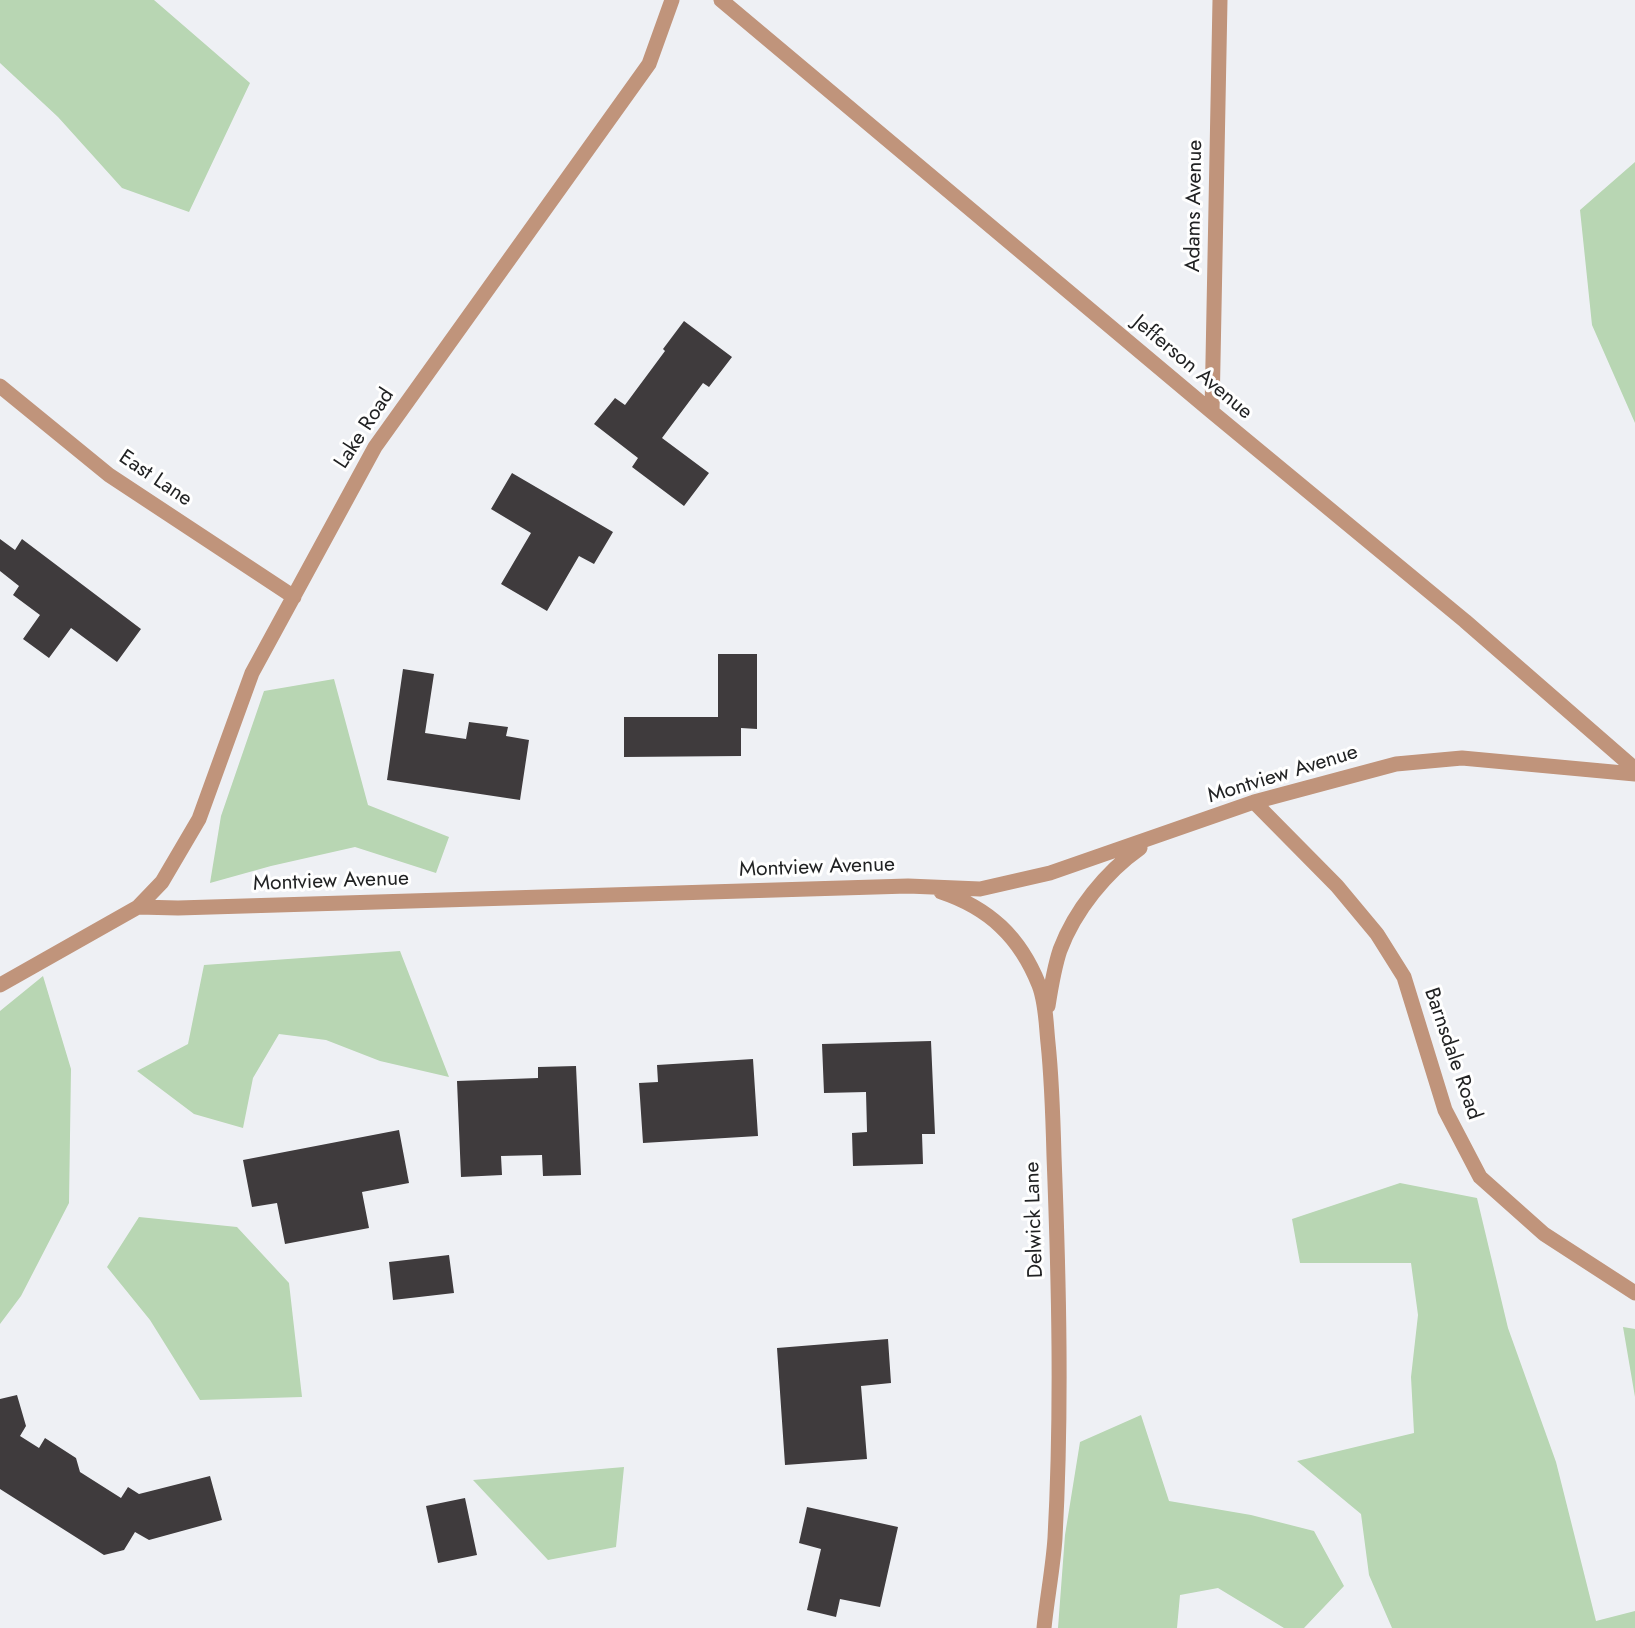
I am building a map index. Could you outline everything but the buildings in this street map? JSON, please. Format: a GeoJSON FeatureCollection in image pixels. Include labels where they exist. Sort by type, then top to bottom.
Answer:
{"type":"FeatureCollection","features":[{"type":"Feature","properties":{"kind":"street","name":"Lake Road"},"geometry":{"type":"LineString","coordinates":[[138,907],[162,882],[199,819],[252,673],[375,447],[649,64],[672,0]]}},
{"type":"Feature","properties":{"kind":"street","name":"Jefferson Avenue"},"geometry":{"type":"LineString","coordinates":[[721,0],[1465,621],[1635,769]]}},
{"type":"Feature","properties":{"kind":"street","name":"Adams Avenue"},"geometry":{"type":"LineString","coordinates":[[1212,412],[1220,0]]}},
{"type":"Feature","properties":{"kind":"street","name":"East Lane"},"geometry":{"type":"LineString","coordinates":[[0,386],[109,475],[294,597]]}},
{"type":"Feature","properties":{"kind":"street","name":"Montview Avenue"},"geometry":{"type":"LineString","coordinates":[[138,907],[190,908],[908,886],[980,889],[1050,873],[1154,839],[1254,802],[1396,764],[1462,758],[1635,774]]}},
{"type":"Feature","properties":{"kind":"street","name":"Barnsdale Road"},"geometry":{"type":"LineString","coordinates":[[1254,802],[1337,886],[1377,934],[1404,977],[1446,1110],[1480,1178],[1544,1234],[1635,1293]]}},
{"type":"Feature","properties":{"kind":"street"},"geometry":{"type":"LineString","coordinates":[[1046,1017],[1054,971],[1070,927],[1096,888],[1130,855],[1154,839]]}},
{"type":"Feature","properties":{"kind":"street","name":"Delwick Lane"},"geometry":{"type":"LineString","coordinates":[[908,886],[934,890],[963,900],[989,915],[1011,936],[1028,960],[1040,988],[1046,1017],[1052,1084],[1060,1324],[1055,1540],[1044,1628]]}},
{"type":"Feature","properties":{"kind":"street"},"geometry":{"type":"LineString","coordinates":[[0,985],[138,907]]}},
{"type":"Feature","properties":{"kind":"green space"},"geometry":{"type":"Polygon","coordinates":[[[0,0],[154,0],[250,83],[189,212],[122,188],[58,117],[0,63],[0,0]]]}},
{"type":"Feature","properties":{"kind":"green space"},"geometry":{"type":"Polygon","coordinates":[[[1635,162],[1635,423],[1592,325],[1580,210],[1635,162]]]}},
{"type":"Feature","properties":{"kind":"green space"},"geometry":{"type":"Polygon","coordinates":[[[334,679],[368,805],[449,837],[436,873],[355,847],[271,866],[210,883],[221,816],[264,691],[334,679]]]}},
{"type":"Feature","properties":{"kind":"green space"},"geometry":{"type":"Polygon","coordinates":[[[400,951],[449,1077],[380,1061],[326,1040],[279,1034],[253,1078],[243,1128],[194,1114],[137,1071],[188,1044],[204,965],[400,951]]]}},
{"type":"Feature","properties":{"kind":"green space"},"geometry":{"type":"Polygon","coordinates":[[[43,976],[71,1069],[69,1203],[21,1296],[0,1324],[0,1011],[43,976]]]}},
{"type":"Feature","properties":{"kind":"green space"},"geometry":{"type":"Polygon","coordinates":[[[1400,1183],[1477,1198],[1508,1328],[1556,1462],[1596,1621],[1635,1611],[1635,1628],[1392,1628],[1369,1575],[1361,1514],[1297,1461],[1414,1433],[1411,1377],[1418,1315],[1411,1263],[1300,1263],[1292,1219],[1400,1183]]]}},
{"type":"Feature","properties":{"kind":"green space"},"geometry":{"type":"Polygon","coordinates":[[[139,1217],[237,1227],[289,1283],[302,1397],[200,1400],[150,1320],[107,1267],[139,1217]]]}},
{"type":"Feature","properties":{"kind":"green space"},"geometry":{"type":"Polygon","coordinates":[[[1623,1327],[1635,1329],[1635,1397],[1623,1327]]]}},
{"type":"Feature","properties":{"kind":"green space"},"geometry":{"type":"Polygon","coordinates":[[[1141,1415],[1169,1501],[1251,1515],[1314,1531],[1344,1586],[1304,1628],[1284,1628],[1218,1588],[1180,1595],[1177,1628],[1058,1628],[1065,1535],[1080,1442],[1141,1415]]]}},
{"type":"Feature","properties":{"kind":"green space"},"geometry":{"type":"Polygon","coordinates":[[[624,1467],[616,1547],[548,1560],[473,1480],[624,1467]]]}}]}
